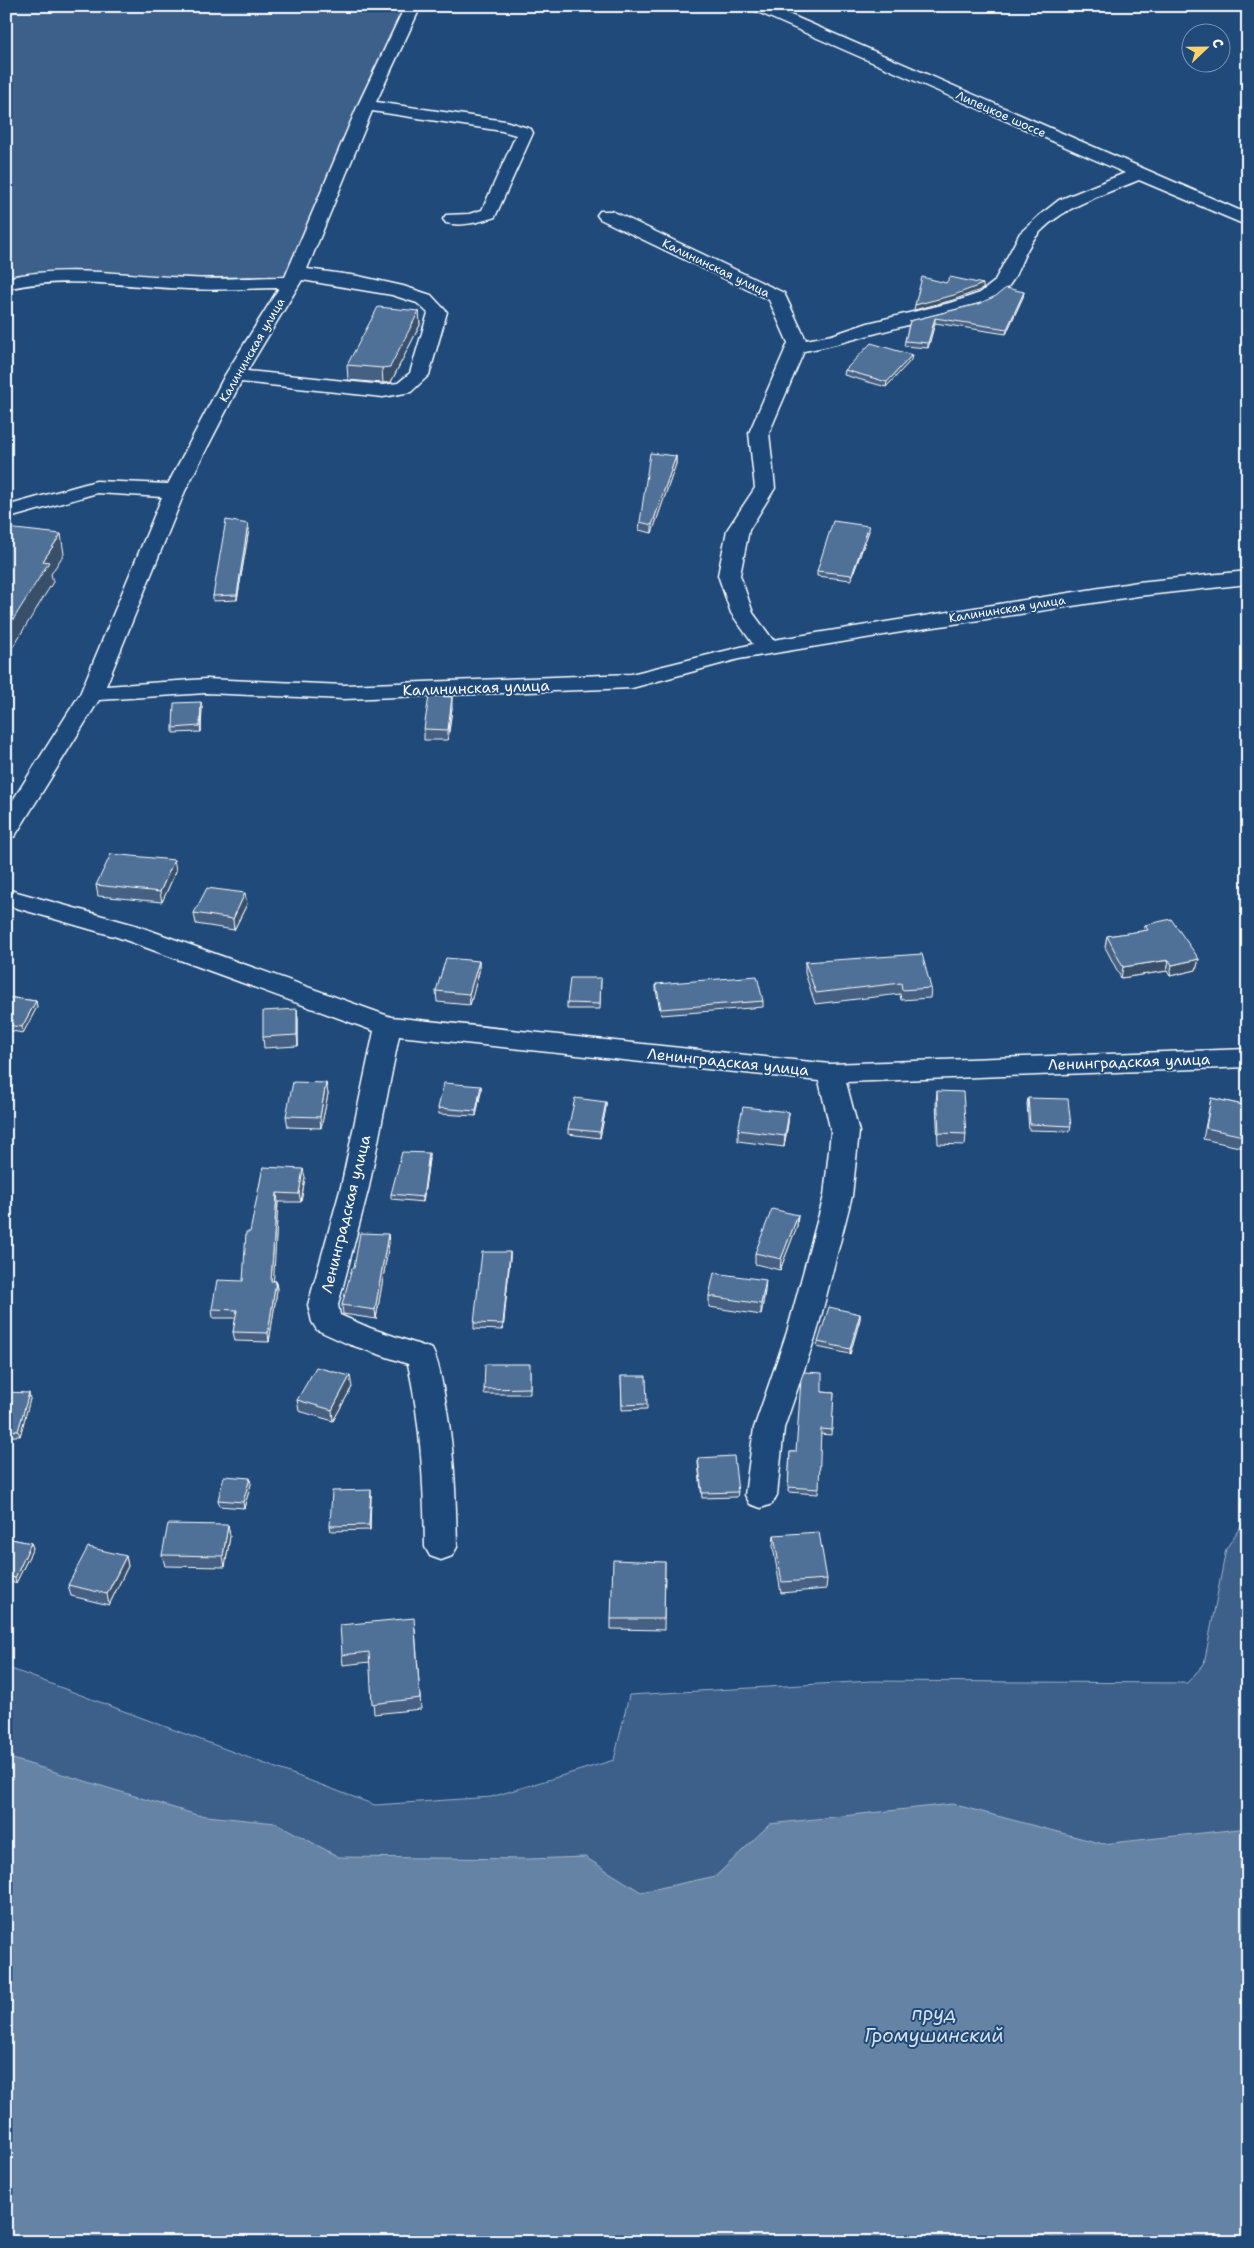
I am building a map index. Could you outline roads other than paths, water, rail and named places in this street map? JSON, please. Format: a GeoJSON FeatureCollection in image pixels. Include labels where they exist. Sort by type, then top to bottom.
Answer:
{"type":"FeatureCollection","features":[{"type":"Feature","properties":{"kind":"street","name":"Калининская улица"},"geometry":{"type":"LineString","coordinates":[[6,831],[91,694],[175,491],[236,375],[293,278],[366,105],[413,6]]}},
{"type":"Feature","properties":{"kind":"street","name":"Липецкое шоссе"},"geometry":{"type":"LineString","coordinates":[[756,6],[1248,221]]}},
{"type":"Feature","properties":{"kind":"street"},"geometry":{"type":"LineString","coordinates":[[366,105],[505,126],[525,133],[489,213],[471,219],[452,219]]}},
{"type":"Feature","properties":{"kind":"street"},"geometry":{"type":"LineString","coordinates":[[767,648],[742,613],[729,575],[738,530],[765,488],[759,433],[796,347],[836,340],[875,327],[960,306],[987,297],[1002,285],[1026,237],[1046,219],[1065,204],[1138,174]]}},
{"type":"Feature","properties":{"kind":"street","name":"Калининская улица"},"geometry":{"type":"LineString","coordinates":[[606,215],[777,297],[798,343],[796,347]]}},
{"type":"Feature","properties":{"kind":"street"},"geometry":{"type":"LineString","coordinates":[[6,284],[24,279],[53,276],[114,277],[189,284],[293,278],[358,282],[424,299],[438,312],[419,375],[404,388],[383,391],[236,375]]}},
{"type":"Feature","properties":{"kind":"street"},"geometry":{"type":"LineString","coordinates":[[6,513],[96,487],[175,491]]}},
{"type":"Feature","properties":{"kind":"street","name":"Калининская улица"},"geometry":{"type":"LineString","coordinates":[[91,694],[206,686],[344,692],[632,681],[737,653],[1138,589],[1248,577]]}},
{"type":"Feature","properties":{"kind":"street","name":"Ленинградская улица"},"geometry":{"type":"LineString","coordinates":[[6,897],[126,931],[388,1026],[830,1073],[1248,1058]]}},
{"type":"Feature","properties":{"kind":"street","name":"Ленинградская улица"},"geometry":{"type":"LineString","coordinates":[[388,1026],[355,1187],[323,1305],[327,1322],[358,1336],[421,1357],[434,1420],[440,1495],[441,1547]]}},
{"type":"Feature","properties":{"kind":"street","name":"Ленинградская улица"},"geometry":{"type":"LineString","coordinates":[[761,1495],[769,1428],[802,1332],[838,1196],[845,1132],[830,1073]]}},
{"type":"Feature","properties":{"kind":"water","name":"пруд Громушинский"},"geometry":{"type":"Polygon","coordinates":[[[6,1757],[197,1815],[276,1823],[339,1857],[529,1859],[585,1857],[641,1892],[716,1876],[770,1824],[952,1804],[1103,1844],[1248,1828],[1248,2242],[1087,2242],[1041,2236],[1020,2242],[6,2242],[6,1757]]]}}]}
